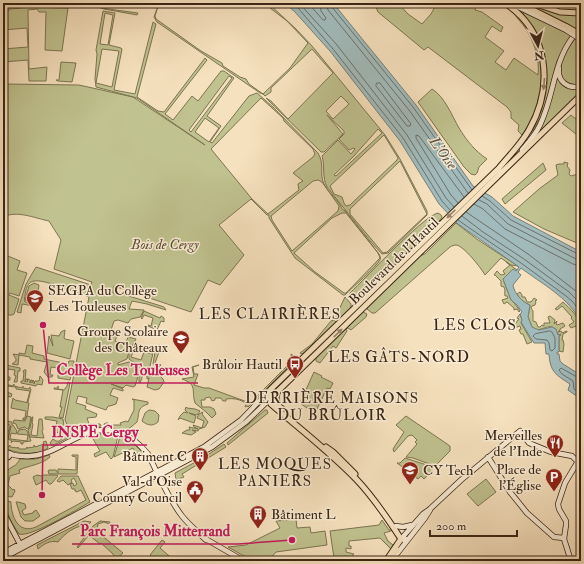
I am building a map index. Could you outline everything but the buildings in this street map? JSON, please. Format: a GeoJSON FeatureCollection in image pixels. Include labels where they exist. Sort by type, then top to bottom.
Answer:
{"type":"FeatureCollection","features":[{"type":"Feature","properties":{"kind":"main road"},"geometry":{"type":"LineString","coordinates":[[498,168],[519,145],[531,126],[540,105],[544,78],[542,57],[534,34],[520,15],[505,3]]}},
{"type":"Feature","properties":{"kind":"main road"},"geometry":{"type":"LineString","coordinates":[[519,3],[566,28],[581,38]]}},
{"type":"Feature","properties":{"kind":"main road"},"geometry":{"type":"LineString","coordinates":[[533,3],[560,12],[581,13]]}},
{"type":"Feature","properties":{"kind":"main road"},"geometry":{"type":"LineString","coordinates":[[508,166],[581,95]]}},
{"type":"Feature","properties":{"kind":"main road","name":"Boulevard de l'Hautil"},"geometry":{"type":"LineString","coordinates":[[278,390],[295,375],[486,184],[508,166]]}},
{"type":"Feature","properties":{"kind":"main road","name":"Boulevard de l'Hautil"},"geometry":{"type":"LineString","coordinates":[[486,184],[498,168]]}},
{"type":"Feature","properties":{"kind":"main road","name":"Boulevard de l'Hautil"},"geometry":{"type":"LineString","coordinates":[[267,401],[271,389],[443,226]]}},
{"type":"Feature","properties":{"kind":"main road"},"geometry":{"type":"LineString","coordinates":[[310,360],[310,354],[331,331]]}},
{"type":"Feature","properties":{"kind":"main road"},"geometry":{"type":"LineString","coordinates":[[295,375],[304,357]]}},
{"type":"Feature","properties":{"kind":"main road"},"geometry":{"type":"LineString","coordinates":[[278,390],[276,398],[278,406],[344,462],[367,488],[404,538]]}},
{"type":"Feature","properties":{"kind":"main road"},"geometry":{"type":"LineString","coordinates":[[267,401],[322,446],[355,478],[404,538]]}},
{"type":"Feature","properties":{"kind":"main road"},"geometry":{"type":"LineString","coordinates":[[386,561],[404,538]]}},
{"type":"Feature","properties":{"kind":"main road"},"geometry":{"type":"LineString","coordinates":[[391,561],[404,538]]}},
{"type":"Feature","properties":{"kind":"street"},"geometry":{"type":"LineString","coordinates":[[510,3],[566,28]]}},
{"type":"Feature","properties":{"kind":"street","name":"Boulevard de l'Hautil"},"geometry":{"type":"LineString","coordinates":[[508,166],[533,137],[539,126],[562,54],[581,27]]}},
{"type":"Feature","properties":{"kind":"street"},"geometry":{"type":"LineString","coordinates":[[562,54],[559,69],[560,78],[570,87],[581,86]]}},
{"type":"Feature","properties":{"kind":"street","name":"Boulevard de l'Hautil"},"geometry":{"type":"LineString","coordinates":[[498,168],[522,146],[543,117]]}},
{"type":"Feature","properties":{"kind":"street","name":"Boulevard de l'Hautil"},"geometry":{"type":"LineString","coordinates":[[3,558],[21,546],[218,443],[246,422],[278,390]]}},
{"type":"Feature","properties":{"kind":"street"},"geometry":{"type":"LineString","coordinates":[[267,401],[278,406]]}},
{"type":"Feature","properties":{"kind":"street"},"geometry":{"type":"LineString","coordinates":[[3,472],[7,454],[29,457],[41,455],[52,451],[84,434],[101,430],[114,431],[128,436],[137,442],[149,455],[170,496],[175,510],[183,521],[206,540],[244,561]]}},
{"type":"Feature","properties":{"kind":"street"},"geometry":{"type":"LineString","coordinates":[[404,538],[413,524],[452,487],[520,431],[529,444],[548,451],[572,456],[577,460],[577,463],[564,486],[558,505],[566,521],[564,538],[571,561]]}},
{"type":"Feature","properties":{"kind":"street"},"geometry":{"type":"LineString","coordinates":[[488,457],[510,492],[524,509],[547,532],[556,537],[564,538]]}},
{"type":"Feature","properties":{"kind":"street"},"geometry":{"type":"LineString","coordinates":[[404,538],[425,518],[430,509]]}},
{"type":"Feature","properties":{"kind":"street"},"geometry":{"type":"LineString","coordinates":[[3,512],[21,546]]}},
{"type":"Feature","properties":{"kind":"street"},"geometry":{"type":"LineString","coordinates":[[396,526],[405,527],[413,524]]}},
{"type":"Feature","properties":{"kind":"street","name":"Boulevard de l'Hautil"},"geometry":{"type":"LineString","coordinates":[[3,553],[21,546]]}},
{"type":"Feature","properties":{"kind":"green space"},"geometry":{"type":"Polygon","coordinates":[[[159,3],[155,16],[156,19],[201,51],[222,63],[223,66],[240,77],[246,79],[249,84],[263,94],[157,22],[154,17],[159,3]]]}},
{"type":"Feature","properties":{"kind":"green space"},"geometry":{"type":"Polygon","coordinates":[[[268,3],[296,29],[312,46],[385,135],[400,159],[427,211],[427,214],[427,215],[388,253],[382,254],[327,187],[325,183],[322,156],[338,140],[351,154],[355,149],[349,150],[339,139],[344,134],[344,131],[327,115],[343,134],[324,152],[321,152],[266,98],[271,101],[288,119],[333,73],[312,49],[271,88],[271,92],[265,96],[263,94],[290,68],[308,43],[287,21],[270,8],[271,6],[268,3]],[[341,96],[326,111],[333,119],[349,104],[341,96]],[[378,129],[354,156],[334,175],[336,176],[382,133],[378,129]],[[384,135],[330,186],[334,194],[342,197],[346,206],[350,205],[398,158],[384,135]],[[400,161],[350,209],[350,214],[383,253],[387,252],[427,214],[400,161]]]}},
{"type":"Feature","properties":{"kind":"green space"},"geometry":{"type":"Polygon","coordinates":[[[366,3],[398,3],[408,14],[422,24],[431,14],[437,3],[477,3],[475,10],[482,12],[503,27],[501,32],[492,26],[485,37],[504,51],[495,62],[506,70],[514,58],[538,75],[536,51],[532,39],[512,11],[524,23],[533,38],[539,54],[541,70],[537,104],[531,120],[522,135],[518,131],[519,125],[511,118],[511,112],[507,107],[428,47],[424,50],[378,12],[376,7],[366,3]]]}},
{"type":"Feature","properties":{"kind":"green space"},"geometry":{"type":"Polygon","coordinates":[[[525,3],[561,14],[581,15],[581,25],[577,29],[525,3]]]}},
{"type":"Feature","properties":{"kind":"green space"},"geometry":{"type":"Polygon","coordinates":[[[28,4],[49,4],[100,6],[101,8],[138,13],[137,15],[104,9],[97,7],[74,5],[22,6],[3,11],[10,7],[28,4]]]}},
{"type":"Feature","properties":{"kind":"green space"},"geometry":{"type":"Polygon","coordinates":[[[29,7],[68,8],[62,51],[45,50],[46,12],[39,12],[37,9],[28,10],[29,69],[47,67],[46,81],[29,81],[28,60],[3,62],[3,49],[28,47],[27,28],[3,30],[3,13],[11,9],[29,7]]]}},
{"type":"Feature","properties":{"kind":"green space","name":"Bois de Cergy"},"geometry":{"type":"Polygon","coordinates":[[[103,11],[115,13],[109,45],[122,49],[114,90],[135,94],[153,22],[156,24],[137,97],[158,111],[164,112],[205,58],[207,60],[165,114],[173,120],[192,96],[198,101],[221,71],[224,71],[234,78],[207,116],[221,126],[210,142],[212,143],[249,96],[257,93],[273,107],[318,153],[321,162],[322,177],[326,187],[379,254],[380,257],[380,258],[380,260],[345,295],[343,295],[295,258],[269,218],[269,215],[267,215],[251,199],[219,225],[244,255],[220,285],[208,280],[191,312],[114,286],[113,293],[119,293],[158,305],[164,307],[166,310],[132,301],[129,309],[144,310],[140,317],[131,319],[128,323],[118,320],[114,321],[111,330],[118,333],[115,341],[125,345],[128,337],[136,339],[127,359],[118,363],[118,365],[129,362],[138,368],[139,373],[135,386],[133,387],[126,385],[123,388],[111,384],[123,389],[123,391],[113,388],[110,395],[118,398],[116,404],[108,406],[106,410],[86,403],[87,398],[78,396],[76,403],[86,406],[85,409],[97,414],[96,417],[87,418],[89,424],[100,424],[101,426],[72,436],[65,420],[89,297],[53,284],[34,281],[31,282],[26,290],[25,302],[34,304],[34,306],[22,304],[21,313],[17,312],[26,284],[36,267],[91,285],[92,282],[54,269],[61,240],[49,221],[20,214],[3,217],[3,84],[79,85],[133,97],[205,145],[137,98],[96,87],[95,79],[97,54],[96,50],[103,11]],[[105,13],[100,44],[108,45],[113,15],[105,13]],[[102,49],[96,83],[112,87],[119,51],[102,49]],[[229,76],[189,130],[191,132],[232,78],[229,76]],[[261,98],[211,149],[252,199],[268,214],[299,190],[298,184],[303,181],[293,173],[315,154],[313,149],[261,98]],[[205,118],[195,132],[209,142],[219,128],[205,118]],[[318,180],[313,181],[271,216],[272,220],[292,251],[338,211],[339,206],[322,182],[318,180]],[[342,213],[332,218],[294,253],[315,272],[344,293],[346,293],[380,258],[378,253],[346,213],[342,213]]]}},
{"type":"Feature","properties":{"kind":"green space"},"geometry":{"type":"Polygon","coordinates":[[[523,12],[572,35],[557,61],[541,116],[534,129],[523,143],[535,122],[545,63],[538,36],[523,12]]]}},
{"type":"Feature","properties":{"kind":"green space"},"geometry":{"type":"Polygon","coordinates":[[[576,38],[581,42],[581,84],[573,85],[562,79],[560,68],[567,51],[576,38]]]}},
{"type":"Feature","properties":{"kind":"green space"},"geometry":{"type":"Polygon","coordinates":[[[61,62],[76,63],[72,82],[56,80],[59,80],[61,62]]]}},
{"type":"Feature","properties":{"kind":"green space"},"geometry":{"type":"Polygon","coordinates":[[[556,77],[561,82],[581,88],[581,93],[535,138],[556,77]]]}},
{"type":"Feature","properties":{"kind":"green space"},"geometry":{"type":"Polygon","coordinates":[[[432,89],[441,97],[468,141],[487,159],[479,167],[475,175],[471,174],[464,167],[418,102],[432,89]]]}},
{"type":"Feature","properties":{"kind":"green space"},"geometry":{"type":"Polygon","coordinates":[[[571,115],[581,123],[581,138],[562,123],[571,115]]]}},
{"type":"Feature","properties":{"kind":"green space"},"geometry":{"type":"Polygon","coordinates":[[[564,162],[568,163],[567,166],[570,170],[569,174],[571,176],[581,173],[581,234],[579,242],[577,243],[544,229],[513,212],[539,189],[558,175],[556,165],[564,164],[564,162]]]}},
{"type":"Feature","properties":{"kind":"green space"},"geometry":{"type":"Polygon","coordinates":[[[543,163],[546,170],[505,204],[502,199],[543,163]]]}},
{"type":"Feature","properties":{"kind":"green space"},"geometry":{"type":"Polygon","coordinates":[[[438,213],[442,217],[437,224],[358,300],[355,302],[349,296],[350,293],[394,249],[420,225],[438,213]]]}},
{"type":"Feature","properties":{"kind":"green space"},"geometry":{"type":"Polygon","coordinates":[[[456,223],[478,240],[518,266],[511,265],[501,258],[485,275],[467,253],[456,245],[450,247],[375,313],[372,313],[367,309],[419,256],[425,254],[456,223]]]}},
{"type":"Feature","properties":{"kind":"green space"},"geometry":{"type":"Polygon","coordinates":[[[415,252],[311,356],[338,327],[415,252]]]}},
{"type":"Feature","properties":{"kind":"green space"},"geometry":{"type":"Polygon","coordinates":[[[3,254],[20,261],[17,270],[27,273],[19,296],[10,293],[9,295],[19,299],[14,314],[12,315],[3,315],[3,254]]]}},
{"type":"Feature","properties":{"kind":"green space"},"geometry":{"type":"Polygon","coordinates":[[[506,262],[517,270],[516,272],[513,269],[503,279],[511,300],[520,311],[519,312],[517,309],[514,310],[514,308],[507,302],[504,304],[502,300],[508,298],[505,296],[505,289],[501,286],[501,281],[494,275],[497,271],[501,275],[505,274],[503,271],[510,265],[506,262]]]}},
{"type":"Feature","properties":{"kind":"green space"},"geometry":{"type":"Polygon","coordinates":[[[34,283],[39,285],[38,291],[36,290],[33,293],[28,294],[27,300],[35,301],[35,303],[25,300],[29,286],[34,283]]]}},
{"type":"Feature","properties":{"kind":"green space"},"geometry":{"type":"Polygon","coordinates":[[[520,292],[522,297],[525,297],[527,302],[531,302],[534,298],[537,300],[535,301],[535,305],[531,308],[533,311],[533,321],[536,322],[538,327],[542,325],[544,326],[544,323],[550,323],[548,317],[550,316],[555,320],[554,324],[557,321],[557,325],[563,323],[565,326],[558,332],[561,331],[562,333],[567,331],[563,334],[563,352],[559,351],[559,336],[561,335],[558,334],[554,328],[549,327],[536,330],[532,327],[528,317],[530,305],[519,298],[517,294],[520,292]]]}},
{"type":"Feature","properties":{"kind":"green space"},"geometry":{"type":"Polygon","coordinates":[[[345,297],[351,304],[351,307],[339,320],[336,316],[345,297]]]}},
{"type":"Feature","properties":{"kind":"green space"},"geometry":{"type":"Polygon","coordinates":[[[563,302],[575,314],[579,322],[581,339],[576,340],[580,338],[576,326],[571,328],[569,325],[574,322],[571,318],[572,317],[562,306],[557,310],[555,309],[563,302]]]}},
{"type":"Feature","properties":{"kind":"green space"},"geometry":{"type":"Polygon","coordinates":[[[144,311],[160,318],[161,316],[164,318],[164,322],[161,321],[156,332],[155,329],[148,326],[151,326],[153,318],[144,315],[142,319],[141,318],[144,311]]]}},
{"type":"Feature","properties":{"kind":"green space"},"geometry":{"type":"Polygon","coordinates":[[[363,312],[367,314],[366,317],[351,330],[348,328],[346,329],[347,331],[336,348],[333,346],[320,363],[316,361],[316,358],[363,312]]]}},
{"type":"Feature","properties":{"kind":"green space"},"geometry":{"type":"Polygon","coordinates":[[[520,314],[522,320],[521,323],[532,342],[527,344],[523,334],[521,334],[519,330],[521,329],[520,326],[514,328],[513,326],[519,319],[517,318],[520,314]]]}},
{"type":"Feature","properties":{"kind":"green space"},"geometry":{"type":"Polygon","coordinates":[[[334,320],[336,322],[305,352],[302,354],[300,353],[312,344],[331,321],[334,320]]]}},
{"type":"Feature","properties":{"kind":"green space"},"geometry":{"type":"Polygon","coordinates":[[[65,330],[64,338],[74,341],[70,359],[47,353],[49,336],[53,346],[51,335],[59,336],[61,332],[65,330]]]}},
{"type":"Feature","properties":{"kind":"green space"},"geometry":{"type":"Polygon","coordinates":[[[27,345],[33,346],[32,353],[44,356],[44,359],[68,364],[69,361],[74,361],[70,380],[58,378],[58,368],[51,367],[50,375],[53,375],[52,377],[48,377],[44,372],[47,362],[30,359],[30,357],[19,355],[19,353],[25,354],[27,345]]]}},
{"type":"Feature","properties":{"kind":"green space"},"geometry":{"type":"Polygon","coordinates":[[[135,345],[131,357],[141,360],[144,352],[152,354],[155,345],[149,370],[142,369],[129,359],[129,354],[135,345]]]}},
{"type":"Feature","properties":{"kind":"green space"},"geometry":{"type":"Polygon","coordinates":[[[160,345],[164,350],[163,353],[159,352],[155,363],[161,365],[159,367],[161,371],[165,371],[164,373],[157,369],[153,364],[156,346],[160,345]]]}},
{"type":"Feature","properties":{"kind":"green space"},"geometry":{"type":"Polygon","coordinates":[[[13,354],[19,355],[18,365],[12,364],[16,361],[13,354]]]}},
{"type":"Feature","properties":{"kind":"green space"},"geometry":{"type":"Polygon","coordinates":[[[291,354],[295,357],[293,362],[248,407],[245,407],[246,404],[242,401],[234,399],[226,399],[226,401],[223,401],[221,398],[215,398],[215,400],[212,401],[210,397],[205,398],[205,400],[201,400],[202,407],[210,407],[214,409],[216,414],[212,418],[195,403],[192,386],[190,383],[182,379],[194,377],[192,367],[199,365],[193,367],[194,374],[198,374],[194,385],[209,388],[250,403],[292,361],[291,354]]]}},
{"type":"Feature","properties":{"kind":"green space"},"geometry":{"type":"Polygon","coordinates":[[[6,365],[20,368],[20,371],[18,371],[17,382],[14,382],[16,376],[14,375],[15,370],[7,369],[6,377],[10,377],[10,380],[3,381],[3,370],[5,370],[6,365]]]}},
{"type":"Feature","properties":{"kind":"green space"},"geometry":{"type":"Polygon","coordinates":[[[24,370],[26,370],[25,382],[26,379],[28,379],[30,380],[30,383],[32,380],[32,383],[33,380],[34,384],[35,381],[39,381],[40,376],[43,380],[42,385],[37,384],[36,386],[21,383],[21,381],[23,381],[24,370]]]}},
{"type":"Feature","properties":{"kind":"green space"},"geometry":{"type":"Polygon","coordinates":[[[143,372],[149,373],[149,377],[158,374],[163,379],[164,382],[159,389],[155,390],[147,387],[149,378],[147,379],[147,376],[143,375],[140,383],[139,382],[139,377],[143,372]]]}},
{"type":"Feature","properties":{"kind":"green space"},"geometry":{"type":"Polygon","coordinates":[[[314,372],[333,383],[330,389],[327,388],[316,411],[308,406],[307,408],[300,403],[314,372]]]}},
{"type":"Feature","properties":{"kind":"green space"},"geometry":{"type":"Polygon","coordinates":[[[3,382],[13,386],[14,384],[14,386],[22,388],[23,386],[23,388],[29,389],[30,387],[31,389],[28,402],[30,391],[16,389],[16,387],[5,386],[7,388],[4,388],[7,390],[4,391],[12,394],[11,397],[3,395],[3,382]]]}},
{"type":"Feature","properties":{"kind":"green space"},"geometry":{"type":"Polygon","coordinates":[[[68,382],[70,383],[63,418],[59,417],[62,407],[60,407],[63,390],[54,389],[58,388],[64,390],[68,382]]]}},
{"type":"Feature","properties":{"kind":"green space"},"geometry":{"type":"Polygon","coordinates":[[[13,398],[15,400],[29,403],[27,416],[24,420],[23,418],[25,418],[26,411],[11,408],[13,398]]]}},
{"type":"Feature","properties":{"kind":"green space"},"geometry":{"type":"Polygon","coordinates":[[[132,399],[148,402],[148,404],[140,409],[137,422],[126,431],[105,427],[104,424],[106,423],[108,423],[108,425],[121,425],[120,423],[126,421],[128,422],[134,410],[134,400],[132,399]]]}},
{"type":"Feature","properties":{"kind":"green space"},"geometry":{"type":"Polygon","coordinates":[[[186,407],[200,411],[197,415],[189,413],[196,416],[194,423],[180,418],[178,420],[184,412],[188,413],[185,410],[186,407]]]}},
{"type":"Feature","properties":{"kind":"green space"},"geometry":{"type":"Polygon","coordinates":[[[149,410],[155,411],[159,415],[158,422],[154,425],[142,421],[145,413],[149,410]]]}},
{"type":"Feature","properties":{"kind":"green space"},"geometry":{"type":"Polygon","coordinates":[[[265,410],[267,410],[268,413],[228,445],[227,443],[265,410]]]}},
{"type":"Feature","properties":{"kind":"green space"},"geometry":{"type":"Polygon","coordinates":[[[203,412],[202,414],[208,422],[205,427],[202,428],[204,421],[197,418],[199,414],[203,412]]]}},
{"type":"Feature","properties":{"kind":"green space"},"geometry":{"type":"Polygon","coordinates":[[[27,416],[31,417],[29,428],[27,429],[25,427],[18,429],[16,424],[13,423],[14,420],[25,421],[27,416]]]}},
{"type":"Feature","properties":{"kind":"green space"},"geometry":{"type":"Polygon","coordinates":[[[406,416],[450,446],[450,451],[435,466],[406,457],[417,444],[415,442],[417,440],[412,435],[408,436],[394,452],[393,449],[404,432],[396,425],[406,416]]]}},
{"type":"Feature","properties":{"kind":"green space"},"geometry":{"type":"Polygon","coordinates":[[[32,417],[33,424],[31,435],[37,436],[39,419],[42,419],[42,431],[44,438],[30,437],[28,430],[30,428],[32,417]]]}},
{"type":"Feature","properties":{"kind":"green space"},"geometry":{"type":"Polygon","coordinates":[[[45,417],[63,419],[64,426],[70,437],[52,446],[50,443],[53,439],[59,441],[62,436],[53,431],[56,427],[57,421],[45,419],[45,417]]]}},
{"type":"Feature","properties":{"kind":"green space"},"geometry":{"type":"Polygon","coordinates":[[[5,421],[12,422],[12,425],[17,431],[16,434],[11,433],[10,439],[27,441],[28,435],[17,434],[19,430],[25,429],[27,431],[31,441],[23,442],[23,444],[21,444],[21,442],[13,441],[11,443],[12,441],[8,439],[11,426],[8,438],[5,437],[3,439],[3,430],[9,431],[10,425],[5,424],[5,421]]]}},
{"type":"Feature","properties":{"kind":"green space"},"geometry":{"type":"Polygon","coordinates":[[[193,425],[202,428],[198,431],[192,430],[196,432],[191,435],[182,433],[190,430],[189,427],[198,429],[193,425]]]}},
{"type":"Feature","properties":{"kind":"green space"},"geometry":{"type":"Polygon","coordinates":[[[101,434],[118,436],[113,457],[111,459],[106,452],[95,457],[94,454],[100,451],[92,437],[90,438],[90,435],[101,434]]]}},
{"type":"Feature","properties":{"kind":"green space"},"geometry":{"type":"Polygon","coordinates":[[[120,437],[132,442],[144,454],[138,457],[133,448],[114,457],[120,437]]]}},
{"type":"Feature","properties":{"kind":"green space"},"geometry":{"type":"Polygon","coordinates":[[[46,441],[48,448],[31,453],[20,453],[3,448],[3,444],[9,447],[10,445],[10,447],[26,449],[27,447],[34,447],[34,445],[35,447],[44,444],[43,442],[46,441]]]}},
{"type":"Feature","properties":{"kind":"green space"},"geometry":{"type":"Polygon","coordinates":[[[224,444],[226,447],[182,474],[184,477],[176,480],[175,473],[203,458],[224,444]]]}},
{"type":"Feature","properties":{"kind":"green space"},"geometry":{"type":"Polygon","coordinates":[[[49,455],[50,457],[43,462],[19,470],[20,473],[10,476],[8,485],[15,491],[12,497],[3,496],[5,475],[8,470],[17,464],[20,459],[36,459],[49,455]]]}},
{"type":"Feature","properties":{"kind":"green space"},"geometry":{"type":"Polygon","coordinates":[[[72,455],[78,455],[77,474],[49,474],[49,470],[56,470],[58,473],[58,469],[76,470],[76,457],[72,455]]]}},
{"type":"Feature","properties":{"kind":"green space"},"geometry":{"type":"Polygon","coordinates":[[[405,458],[430,466],[433,469],[424,479],[421,476],[418,479],[397,463],[400,463],[405,458]]]}},
{"type":"Feature","properties":{"kind":"green space"},"geometry":{"type":"Polygon","coordinates":[[[37,475],[58,476],[51,484],[49,484],[46,480],[36,485],[33,477],[37,475]]]}},
{"type":"Feature","properties":{"kind":"green space"},"geometry":{"type":"Polygon","coordinates":[[[61,476],[78,476],[90,502],[33,532],[19,534],[3,503],[5,500],[11,502],[12,512],[16,522],[20,526],[29,529],[36,527],[86,500],[81,490],[77,492],[75,489],[72,489],[70,484],[73,483],[74,486],[77,484],[74,478],[68,485],[63,480],[59,482],[57,481],[61,476]]]}},
{"type":"Feature","properties":{"kind":"green space"},"geometry":{"type":"Polygon","coordinates":[[[486,479],[496,492],[478,506],[467,494],[486,479]]]}},
{"type":"Feature","properties":{"kind":"green space"},"geometry":{"type":"Polygon","coordinates":[[[16,502],[25,504],[26,508],[22,511],[24,515],[33,513],[36,510],[40,516],[33,521],[25,521],[21,517],[16,502]]]}},
{"type":"Feature","properties":{"kind":"green space"},"geometry":{"type":"Polygon","coordinates":[[[296,519],[297,528],[310,527],[311,533],[325,531],[327,545],[276,552],[268,561],[253,561],[228,547],[246,545],[280,528],[276,521],[296,519]]]}},
{"type":"Feature","properties":{"kind":"green space"},"geometry":{"type":"Polygon","coordinates":[[[382,520],[389,530],[392,530],[384,533],[388,541],[393,545],[391,549],[380,538],[349,541],[349,546],[351,546],[351,549],[346,548],[346,552],[354,554],[351,557],[345,556],[345,558],[364,561],[336,561],[336,558],[334,558],[330,531],[379,525],[382,520]]]}},
{"type":"Feature","properties":{"kind":"green space"},"geometry":{"type":"Polygon","coordinates":[[[84,521],[91,522],[88,525],[79,526],[71,530],[58,542],[47,543],[38,549],[37,545],[84,521]]]}},
{"type":"Feature","properties":{"kind":"green space"},"geometry":{"type":"Polygon","coordinates":[[[100,521],[110,522],[109,524],[104,522],[98,524],[97,529],[99,534],[123,553],[114,561],[112,561],[114,556],[113,554],[89,535],[78,548],[77,547],[93,526],[100,521]]]}},
{"type":"Feature","properties":{"kind":"green space"},"geometry":{"type":"Polygon","coordinates":[[[162,540],[165,542],[160,548],[175,561],[147,561],[151,556],[150,555],[162,540]]]}},
{"type":"Feature","properties":{"kind":"water","name":"L'Oise"},"geometry":{"type":"Polygon","coordinates":[[[284,3],[333,3],[416,105],[473,186],[492,197],[513,216],[581,252],[581,323],[570,306],[563,299],[521,268],[518,272],[521,275],[513,285],[519,297],[530,305],[528,317],[532,327],[539,330],[552,327],[556,329],[558,335],[561,334],[559,336],[559,352],[557,352],[557,354],[559,354],[560,361],[563,364],[579,374],[581,370],[581,399],[568,390],[570,384],[557,375],[552,369],[549,354],[546,354],[545,343],[534,343],[521,322],[522,320],[520,314],[522,312],[511,300],[503,279],[513,269],[516,271],[519,267],[458,224],[439,204],[400,141],[330,51],[294,11],[284,3]]]}},
{"type":"Feature","properties":{"kind":"place","name":"SEGPA du Collège Les Touleuses"},"geometry":{"type":"Point","coordinates":[35,313]}},
{"type":"Feature","properties":{"kind":"place","name":"Collège Les Touleuses"},"geometry":{"type":"Point","coordinates":[43,325]}},
{"type":"Feature","properties":{"kind":"place","name":"Groupe Scolaire des Châteaux"},"geometry":{"type":"Point","coordinates":[181,354]}},
{"type":"Feature","properties":{"kind":"place","name":"Brûloir Hautil"},"geometry":{"type":"Point","coordinates":[295,379]}},
{"type":"Feature","properties":{"kind":"place","name":"Merveilles de l'Inde"},"geometry":{"type":"Point","coordinates":[555,458]}},
{"type":"Feature","properties":{"kind":"place","name":"Bâtiment C"},"geometry":{"type":"Point","coordinates":[200,471]}},
{"type":"Feature","properties":{"kind":"place","name":"CY Tech"},"geometry":{"type":"Point","coordinates":[410,485]}},
{"type":"Feature","properties":{"kind":"place","name":"Place de l'Église"},"geometry":{"type":"Point","coordinates":[554,492]}},
{"type":"Feature","properties":{"kind":"place","name":"INSPE Cergy"},"geometry":{"type":"Point","coordinates":[42,495]}},
{"type":"Feature","properties":{"kind":"place","name":"Val-d'Oise County Council"},"geometry":{"type":"Point","coordinates":[195,504]}},
{"type":"Feature","properties":{"kind":"place","name":"Bâtiment L"},"geometry":{"type":"Point","coordinates":[258,529]}},
{"type":"Feature","properties":{"kind":"place","name":"Parc François Mitterrand"},"geometry":{"type":"Point","coordinates":[292,540]}},
{"type":"Feature","properties":{"kind":"district","name":"LES CLAIRIÈRES"},"geometry":{"type":"Point","coordinates":[270,314]}},
{"type":"Feature","properties":{"kind":"district","name":"LES CLOS"},"geometry":{"type":"Point","coordinates":[475,325]}},
{"type":"Feature","properties":{"kind":"district","name":"LES GÂTS-NORD"},"geometry":{"type":"Point","coordinates":[399,357]}},
{"type":"Feature","properties":{"kind":"district","name":"DERRIÈRE MAISONS DU BRÛLOIR"},"geometry":{"type":"Point","coordinates":[332,406]}},
{"type":"Feature","properties":{"kind":"district","name":"LES MOQUES PANIERS"},"geometry":{"type":"Point","coordinates":[275,472]}}]}
